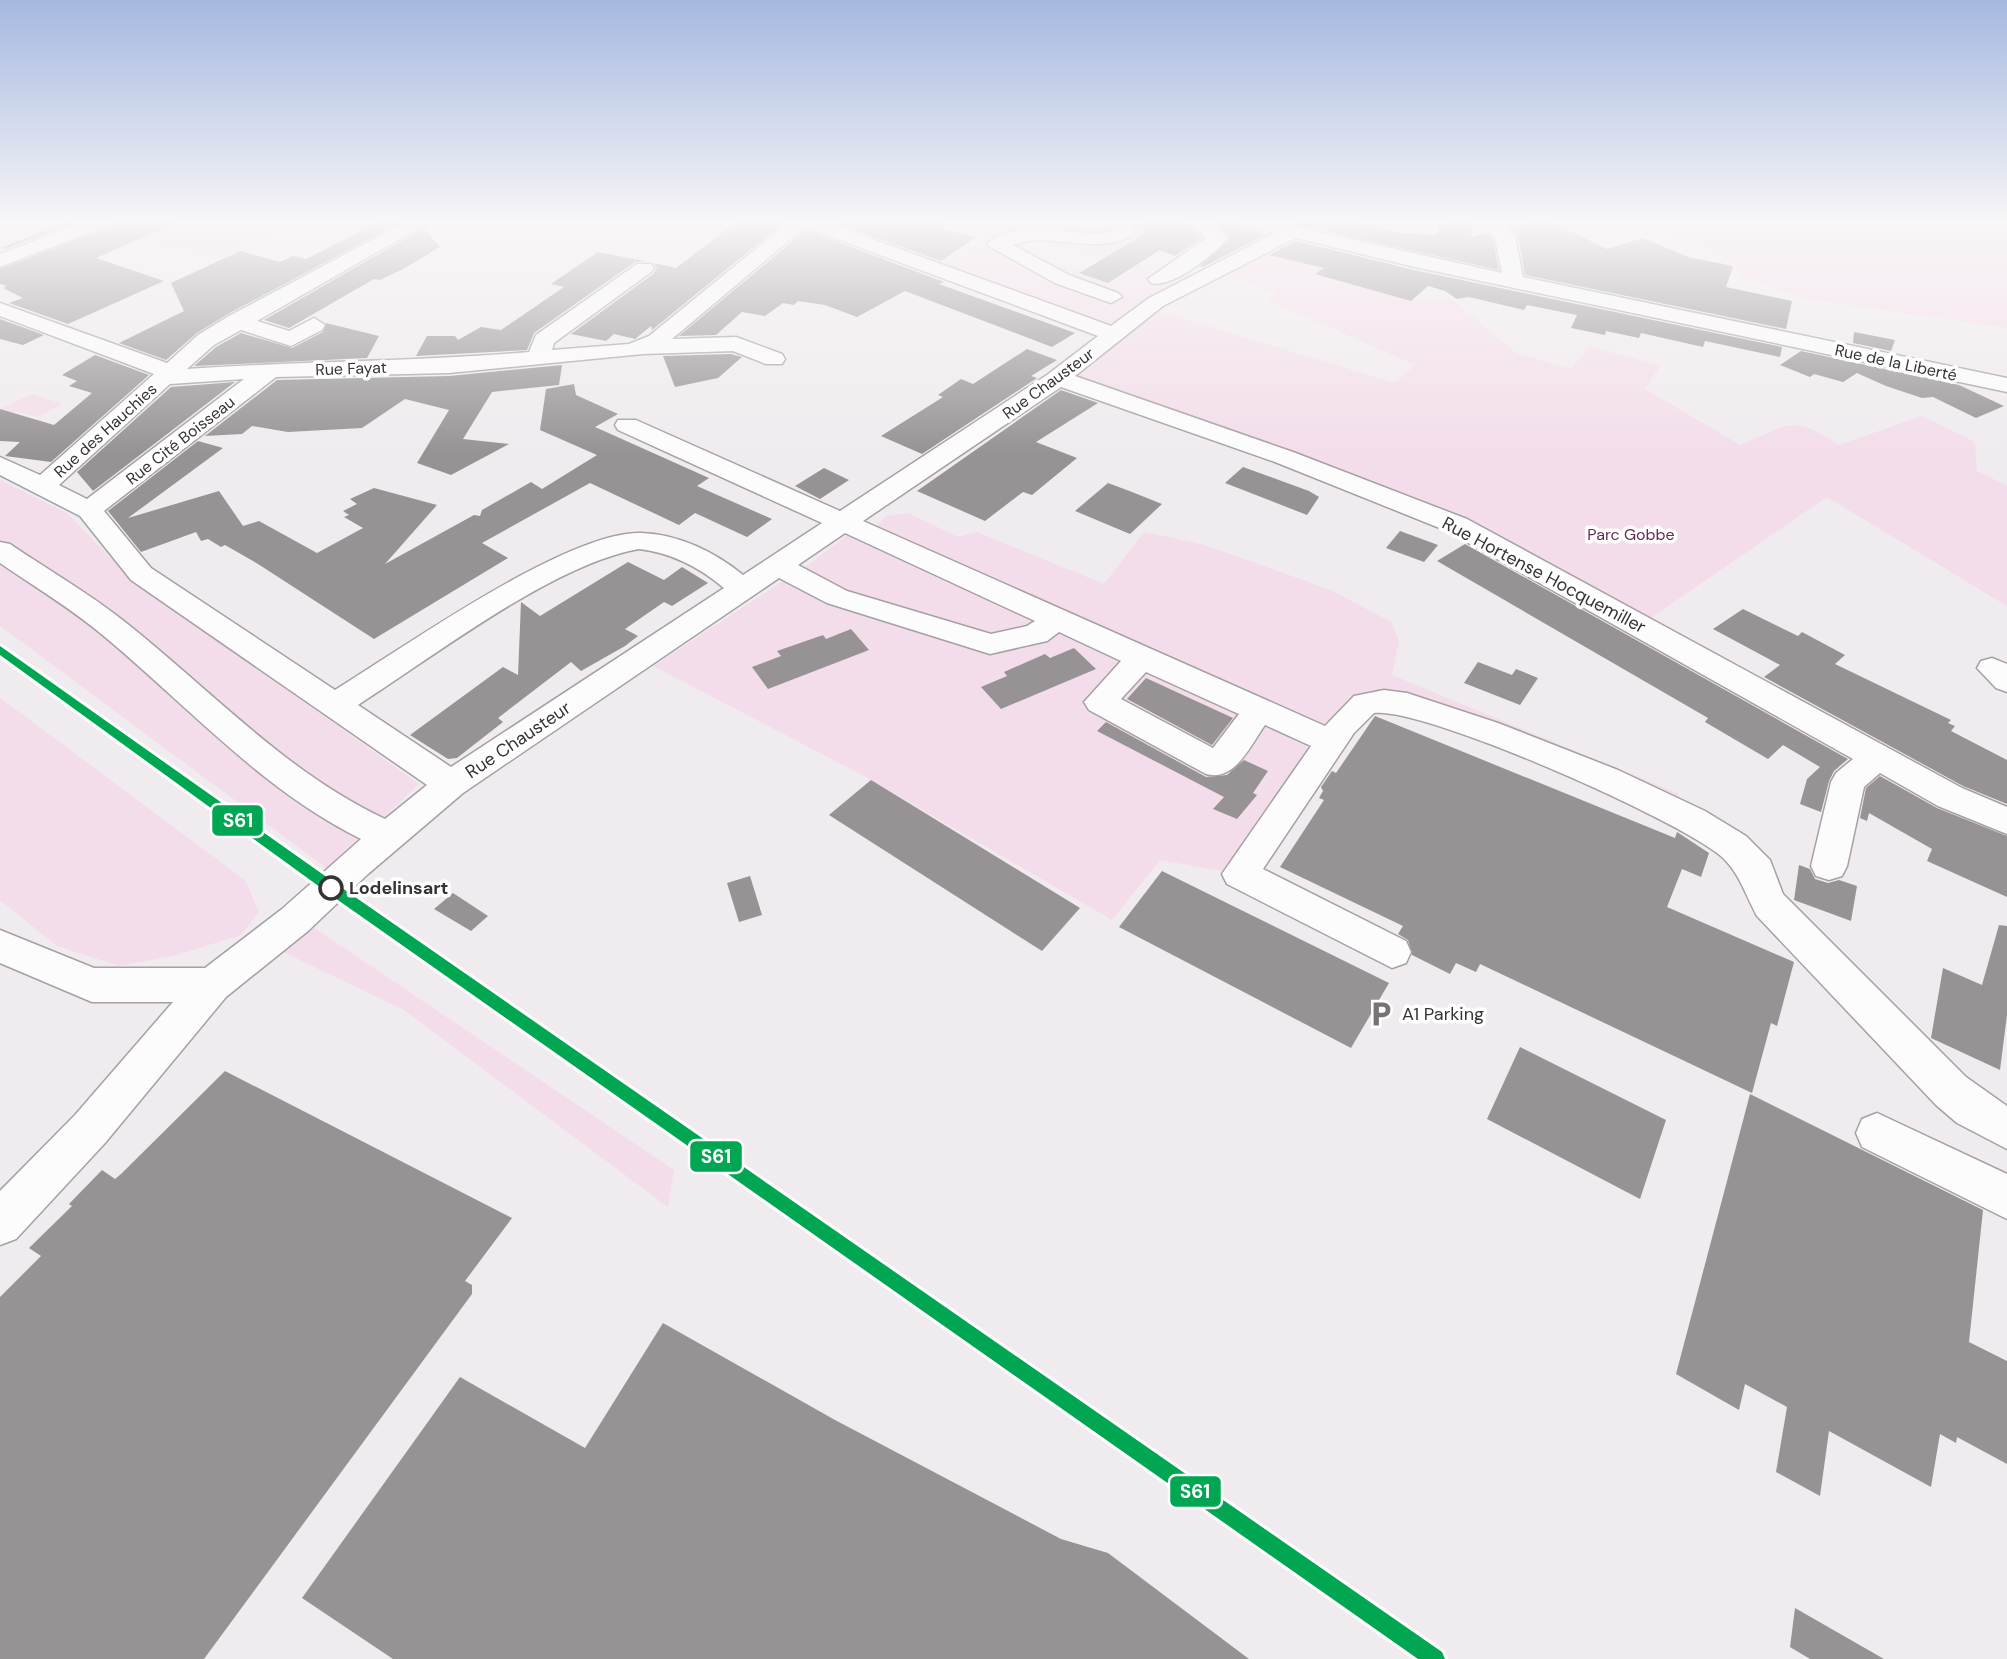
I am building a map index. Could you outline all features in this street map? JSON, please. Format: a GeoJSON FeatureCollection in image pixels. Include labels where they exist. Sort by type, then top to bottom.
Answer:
{"type":"FeatureCollection","features":[{"type":"Feature","properties":{"kind":"street","name":"Rue des Hauchies"},"geometry":{"type":"LineString","coordinates":[[279,298],[206,340],[44,485],[89,510],[141,574],[451,784]]}},
{"type":"Feature","properties":{"kind":"street"},"geometry":{"type":"LineString","coordinates":[[539,358],[544,340],[601,298]]}},
{"type":"Feature","properties":{"kind":"street","name":"Rue Fayat"},"geometry":{"type":"LineString","coordinates":[[0,309],[167,375],[449,366],[639,347],[657,341],[709,298]]}},
{"type":"Feature","properties":{"kind":"street"},"geometry":{"type":"LineString","coordinates":[[1016,298],[1113,334]]}},
{"type":"Feature","properties":{"kind":"street"},"geometry":{"type":"LineString","coordinates":[[1109,298],[1104,303],[1105,323],[1113,334]]}},
{"type":"Feature","properties":{"kind":"street","name":"Rue Chausteur"},"geometry":{"type":"LineString","coordinates":[[0,1223],[90,1129],[212,985],[295,920],[355,864],[451,784],[1058,378],[1163,298]]}},
{"type":"Feature","properties":{"kind":"street","name":"Rue de la Liberté"},"geometry":{"type":"LineString","coordinates":[[1593,298],[2007,385]]}},
{"type":"Feature","properties":{"kind":"street"},"geometry":{"type":"LineString","coordinates":[[237,321],[291,339],[314,325]]}},
{"type":"Feature","properties":{"kind":"street"},"geometry":{"type":"LineString","coordinates":[[639,347],[736,344],[774,359]]}},
{"type":"Feature","properties":{"kind":"street","name":"Rue Cité Boisseau"},"geometry":{"type":"LineString","coordinates":[[89,510],[270,370]]}},
{"type":"Feature","properties":{"kind":"street","name":"Rue Hortense Hocquemiller"},"geometry":{"type":"LineString","coordinates":[[1058,378],[1284,457],[1457,525],[1950,797],[2007,821]]}},
{"type":"Feature","properties":{"kind":"street"},"geometry":{"type":"LineString","coordinates":[[627,425],[844,522],[1055,621],[1332,742]]}},
{"type":"Feature","properties":{"kind":"street"},"geometry":{"type":"LineString","coordinates":[[0,464],[44,485]]}},
{"type":"Feature","properties":{"kind":"street"},"geometry":{"type":"LineString","coordinates":[[335,705],[550,572],[601,549],[637,540],[674,548],[712,564],[743,590]]}},
{"type":"Feature","properties":{"kind":"street"},"geometry":{"type":"LineString","coordinates":[[0,550],[113,627],[251,751],[353,822],[390,837]]}},
{"type":"Feature","properties":{"kind":"street"},"geometry":{"type":"LineString","coordinates":[[779,566],[837,597],[990,644],[1036,634],[1055,621]]}},
{"type":"Feature","properties":{"kind":"street"},"geometry":{"type":"LineString","coordinates":[[1141,659],[1100,702],[1219,765],[1259,710]]}},
{"type":"Feature","properties":{"kind":"street"},"geometry":{"type":"LineString","coordinates":[[1392,952],[1240,874],[1353,713],[1365,704],[1384,701],[1407,704],[1535,750],[1693,820],[1733,846],[1757,870],[1761,890],[1770,905],[1951,1091],[1972,1109],[2007,1129]]}},
{"type":"Feature","properties":{"kind":"street"},"geometry":{"type":"LineString","coordinates":[[1829,866],[1848,782],[1877,757]]}},
{"type":"Feature","properties":{"kind":"street"},"geometry":{"type":"LineString","coordinates":[[0,946],[92,985],[212,985]]}},
{"type":"Feature","properties":{"kind":"street"},"geometry":{"type":"LineString","coordinates":[[1877,1133],[2007,1197]]}},
{"type":"Feature","properties":{"kind":"green space"},"geometry":{"type":"Polygon","coordinates":[[[1034,298],[1151,298],[1113,323],[1098,323],[1034,298]]]}},
{"type":"Feature","properties":{"kind":"green space","name":"Parc Gobbe"},"geometry":{"type":"Polygon","coordinates":[[[1404,298],[1411,301],[1452,298],[1516,353],[1571,369],[1590,346],[1660,366],[1645,389],[1740,445],[1781,428],[1800,426],[1839,445],[1922,416],[1975,442],[1977,471],[2007,486],[2007,606],[1827,497],[1639,626],[1457,525],[1058,378],[1149,308],[1395,383],[1415,365],[1267,300],[1404,298]]]}},
{"type":"Feature","properties":{"kind":"green space"},"geometry":{"type":"Polygon","coordinates":[[[2007,298],[2007,328],[1805,299],[2007,298]]]}},
{"type":"Feature","properties":{"kind":"green space"},"geometry":{"type":"Polygon","coordinates":[[[32,394],[63,404],[37,417],[17,411],[0,416],[0,409],[32,394]]]}},
{"type":"Feature","properties":{"kind":"green space"},"geometry":{"type":"Polygon","coordinates":[[[0,480],[67,513],[131,579],[419,784],[329,870],[0,626],[0,480]]]}},
{"type":"Feature","properties":{"kind":"green space"},"geometry":{"type":"Polygon","coordinates":[[[908,513],[958,537],[977,532],[1104,584],[1144,532],[1205,545],[1331,590],[1391,622],[1399,641],[1392,675],[1677,793],[1691,815],[1384,701],[1343,725],[1240,874],[1160,860],[1112,920],[864,776],[653,666],[811,563],[863,523],[1080,619],[876,526],[886,516],[908,513]]]}},
{"type":"Feature","properties":{"kind":"green space"},"geometry":{"type":"Polygon","coordinates":[[[0,698],[245,880],[259,912],[241,935],[177,955],[119,966],[57,946],[0,900],[0,698]]]}},
{"type":"Feature","properties":{"kind":"green space"},"geometry":{"type":"Polygon","coordinates":[[[307,923],[674,1170],[668,1207],[404,1010],[277,949],[307,923]]]}},
{"type":"Feature","properties":{"kind":"building"},"geometry":{"type":"Polygon","coordinates":[[[22,298],[125,298],[68,324],[9,303],[22,298]]]}},
{"type":"Feature","properties":{"kind":"building"},"geometry":{"type":"Polygon","coordinates":[[[178,298],[257,298],[197,333],[166,360],[119,343],[184,311],[178,298]]]}},
{"type":"Feature","properties":{"kind":"building"},"geometry":{"type":"Polygon","coordinates":[[[302,298],[340,298],[289,328],[264,320],[302,298]]]}},
{"type":"Feature","properties":{"kind":"building"},"geometry":{"type":"Polygon","coordinates":[[[547,298],[583,298],[534,333],[527,350],[416,356],[427,336],[455,336],[458,340],[481,327],[501,330],[547,298]]]}},
{"type":"Feature","properties":{"kind":"building"},"geometry":{"type":"Polygon","coordinates":[[[620,298],[691,298],[652,330],[651,326],[635,339],[614,334],[606,341],[571,334],[620,298]]]}},
{"type":"Feature","properties":{"kind":"building"},"geometry":{"type":"Polygon","coordinates":[[[724,298],[891,298],[857,317],[825,305],[798,301],[794,305],[783,303],[765,316],[742,312],[716,335],[679,336],[724,298]]]}},
{"type":"Feature","properties":{"kind":"building"},"geometry":{"type":"Polygon","coordinates":[[[924,298],[979,298],[1075,333],[1052,347],[924,298]]]}},
{"type":"Feature","properties":{"kind":"building"},"geometry":{"type":"Polygon","coordinates":[[[1475,298],[1550,298],[1782,347],[1780,357],[1705,341],[1703,347],[1641,333],[1639,338],[1606,331],[1605,335],[1571,328],[1577,315],[1527,305],[1524,310],[1475,298]]]}},
{"type":"Feature","properties":{"kind":"building"},"geometry":{"type":"Polygon","coordinates":[[[1638,298],[1780,298],[1792,301],[1786,329],[1638,298]]]}},
{"type":"Feature","properties":{"kind":"building"},"geometry":{"type":"Polygon","coordinates":[[[0,319],[44,335],[23,345],[0,339],[0,319]]]}},
{"type":"Feature","properties":{"kind":"building"},"geometry":{"type":"Polygon","coordinates":[[[326,323],[379,336],[367,358],[194,366],[216,347],[241,333],[292,348],[323,332],[326,323]]]}},
{"type":"Feature","properties":{"kind":"building"},"geometry":{"type":"Polygon","coordinates":[[[1854,332],[1895,340],[1891,351],[1853,343],[1854,332]]]}},
{"type":"Feature","properties":{"kind":"building"},"geometry":{"type":"Polygon","coordinates":[[[1027,349],[1057,360],[1031,376],[1037,378],[922,454],[881,436],[943,397],[938,395],[961,379],[973,384],[1027,349]]]}},
{"type":"Feature","properties":{"kind":"building"},"geometry":{"type":"Polygon","coordinates":[[[1801,351],[1959,385],[2004,406],[1976,418],[1933,397],[1922,398],[1857,373],[1843,382],[1814,374],[1810,377],[1780,365],[1801,351]]]}},
{"type":"Feature","properties":{"kind":"building"},"geometry":{"type":"Polygon","coordinates":[[[731,354],[742,357],[718,378],[675,387],[663,356],[731,354]]]}},
{"type":"Feature","properties":{"kind":"building"},"geometry":{"type":"Polygon","coordinates":[[[95,355],[149,375],[51,462],[5,456],[20,442],[0,441],[0,409],[54,425],[92,393],[69,386],[77,381],[62,375],[95,355]]]}},
{"type":"Feature","properties":{"kind":"building"},"geometry":{"type":"Polygon","coordinates":[[[562,365],[559,385],[492,392],[463,439],[509,444],[451,475],[417,463],[449,410],[405,399],[362,428],[288,432],[252,426],[242,434],[205,436],[277,380],[449,376],[562,365]]]}},
{"type":"Feature","properties":{"kind":"building"},"geometry":{"type":"Polygon","coordinates":[[[235,382],[93,491],[77,472],[171,387],[235,382]]]}},
{"type":"Feature","properties":{"kind":"building"},"geometry":{"type":"Polygon","coordinates":[[[574,384],[576,395],[618,414],[595,427],[709,478],[697,486],[772,519],[747,537],[695,513],[679,525],[590,483],[482,543],[508,558],[374,639],[225,545],[221,547],[208,539],[201,541],[196,532],[141,552],[108,511],[198,441],[223,448],[128,518],[219,491],[243,526],[259,521],[317,553],[363,528],[344,517],[349,515],[343,511],[357,504],[350,499],[374,488],[437,505],[385,564],[474,515],[480,516],[482,510],[531,482],[542,489],[597,455],[540,430],[546,389],[574,384]]]}},
{"type":"Feature","properties":{"kind":"building"},"geometry":{"type":"Polygon","coordinates":[[[1061,390],[1098,403],[1036,442],[1077,458],[1032,495],[1023,492],[985,521],[917,491],[1061,390]]]}},
{"type":"Feature","properties":{"kind":"building"},"geometry":{"type":"Polygon","coordinates":[[[1243,467],[1319,497],[1307,515],[1225,483],[1243,467]]]}},
{"type":"Feature","properties":{"kind":"building"},"geometry":{"type":"Polygon","coordinates":[[[824,468],[849,480],[820,499],[795,486],[824,468]]]}},
{"type":"Feature","properties":{"kind":"building"},"geometry":{"type":"Polygon","coordinates":[[[1108,483],[1162,504],[1130,534],[1075,511],[1108,483]]]}},
{"type":"Feature","properties":{"kind":"building"},"geometry":{"type":"Polygon","coordinates":[[[1400,531],[1438,545],[1424,562],[1386,548],[1400,531]]]}},
{"type":"Feature","properties":{"kind":"building"},"geometry":{"type":"Polygon","coordinates":[[[1465,544],[1848,759],[1834,771],[1821,812],[1800,804],[1807,779],[1820,767],[1783,745],[1768,759],[1705,722],[1708,718],[1437,561],[1465,544]]]}},
{"type":"Feature","properties":{"kind":"building"},"geometry":{"type":"Polygon","coordinates":[[[628,562],[664,580],[682,567],[708,583],[672,606],[664,602],[625,629],[638,636],[625,646],[581,671],[571,662],[498,718],[503,722],[457,758],[448,759],[410,735],[503,667],[518,675],[521,602],[540,616],[628,562]]]}},
{"type":"Feature","properties":{"kind":"building"},"geometry":{"type":"Polygon","coordinates":[[[1743,609],[1798,636],[1802,632],[1845,655],[1835,664],[1951,720],[1948,723],[1955,726],[1951,731],[2007,760],[2007,804],[1963,786],[1764,677],[1780,665],[1713,629],[1743,609]]]}},
{"type":"Feature","properties":{"kind":"building"},"geometry":{"type":"Polygon","coordinates":[[[851,629],[869,650],[768,689],[752,667],[781,656],[777,651],[823,635],[826,639],[851,629]]]}},
{"type":"Feature","properties":{"kind":"building"},"geometry":{"type":"Polygon","coordinates":[[[1074,648],[1096,669],[1001,709],[981,687],[1007,676],[1004,672],[1045,654],[1050,658],[1074,648]]]}},
{"type":"Feature","properties":{"kind":"building"},"geometry":{"type":"Polygon","coordinates":[[[1478,662],[1512,675],[1516,669],[1538,678],[1520,705],[1464,683],[1478,662]]]}},
{"type":"Feature","properties":{"kind":"building"},"geometry":{"type":"Polygon","coordinates":[[[1146,678],[1233,718],[1212,745],[1127,699],[1146,678]]]}},
{"type":"Feature","properties":{"kind":"building"},"geometry":{"type":"Polygon","coordinates":[[[1375,716],[1675,838],[1677,832],[1709,853],[1701,877],[1682,869],[1667,907],[1794,962],[1777,1026],[1771,1023],[1752,1093],[1480,964],[1476,972],[1456,963],[1450,974],[1412,955],[1408,940],[1398,934],[1403,926],[1280,867],[1324,800],[1319,798],[1323,791],[1321,787],[1332,771],[1336,773],[1375,716]]]}},
{"type":"Feature","properties":{"kind":"building"},"geometry":{"type":"Polygon","coordinates":[[[1106,722],[1206,777],[1227,775],[1244,760],[1268,771],[1253,793],[1257,795],[1237,819],[1213,809],[1224,797],[1097,731],[1106,722]]]}},
{"type":"Feature","properties":{"kind":"building"},"geometry":{"type":"Polygon","coordinates":[[[1880,776],[1937,808],[2007,836],[2007,897],[1927,861],[1932,849],[1869,813],[1867,821],[1860,818],[1866,788],[1880,776]]]}},
{"type":"Feature","properties":{"kind":"building"},"geometry":{"type":"Polygon","coordinates":[[[871,780],[1080,908],[1042,951],[829,815],[871,780]]]}},
{"type":"Feature","properties":{"kind":"building"},"geometry":{"type":"Polygon","coordinates":[[[1799,865],[1810,869],[1815,879],[1828,883],[1839,880],[1857,886],[1851,921],[1794,900],[1799,865]]]}},
{"type":"Feature","properties":{"kind":"building"},"geometry":{"type":"Polygon","coordinates":[[[1162,871],[1389,983],[1351,1048],[1119,927],[1162,871]]]}},
{"type":"Feature","properties":{"kind":"building"},"geometry":{"type":"Polygon","coordinates":[[[750,876],[762,915],[739,922],[727,883],[750,876]]]}},
{"type":"Feature","properties":{"kind":"building"},"geometry":{"type":"Polygon","coordinates":[[[453,893],[488,916],[471,931],[434,909],[453,893]]]}},
{"type":"Feature","properties":{"kind":"building"},"geometry":{"type":"Polygon","coordinates":[[[1999,925],[2007,926],[2007,1015],[2000,1070],[1931,1038],[1943,968],[1982,985],[1999,925]]]}},
{"type":"Feature","properties":{"kind":"building"},"geometry":{"type":"Polygon","coordinates":[[[1520,1047],[1666,1120],[1640,1199],[1487,1119],[1520,1047]]]}},
{"type":"Feature","properties":{"kind":"building"},"geometry":{"type":"Polygon","coordinates":[[[225,1071],[512,1218],[465,1281],[472,1285],[472,1294],[204,1659],[0,1659],[0,1297],[41,1256],[29,1248],[72,1206],[69,1204],[102,1170],[115,1179],[225,1071]]]}},
{"type":"Feature","properties":{"kind":"building"},"geometry":{"type":"Polygon","coordinates":[[[1750,1094],[1983,1210],[1969,1342],[2007,1361],[2007,1464],[1957,1437],[1956,1443],[1940,1434],[1931,1487],[1829,1431],[1820,1496],[1776,1472],[1787,1407],[1745,1384],[1739,1410],[1676,1374],[1750,1094]]]}},
{"type":"Feature","properties":{"kind":"building"},"geometry":{"type":"Polygon","coordinates":[[[663,1323],[835,1420],[1061,1539],[1108,1553],[1249,1659],[393,1659],[302,1598],[460,1377],[585,1448],[663,1323]]]}},
{"type":"Feature","properties":{"kind":"building"},"geometry":{"type":"Polygon","coordinates":[[[1795,1608],[1884,1659],[1810,1659],[1790,1647],[1795,1608]]]}},
{"type":"Feature","properties":{"kind":"transit line","name":"S61"},"geometry":{"type":"LineString","coordinates":[[0,650],[340,894],[1435,1659]]}},
{"type":"Feature","properties":{"kind":"place","name":"Lodelinsart"},"geometry":{"type":"Point","coordinates":[331,888]}},
{"type":"Feature","properties":{"kind":"place","name":"A1 Parking"},"geometry":{"type":"Point","coordinates":[1381,1014]}}]}
